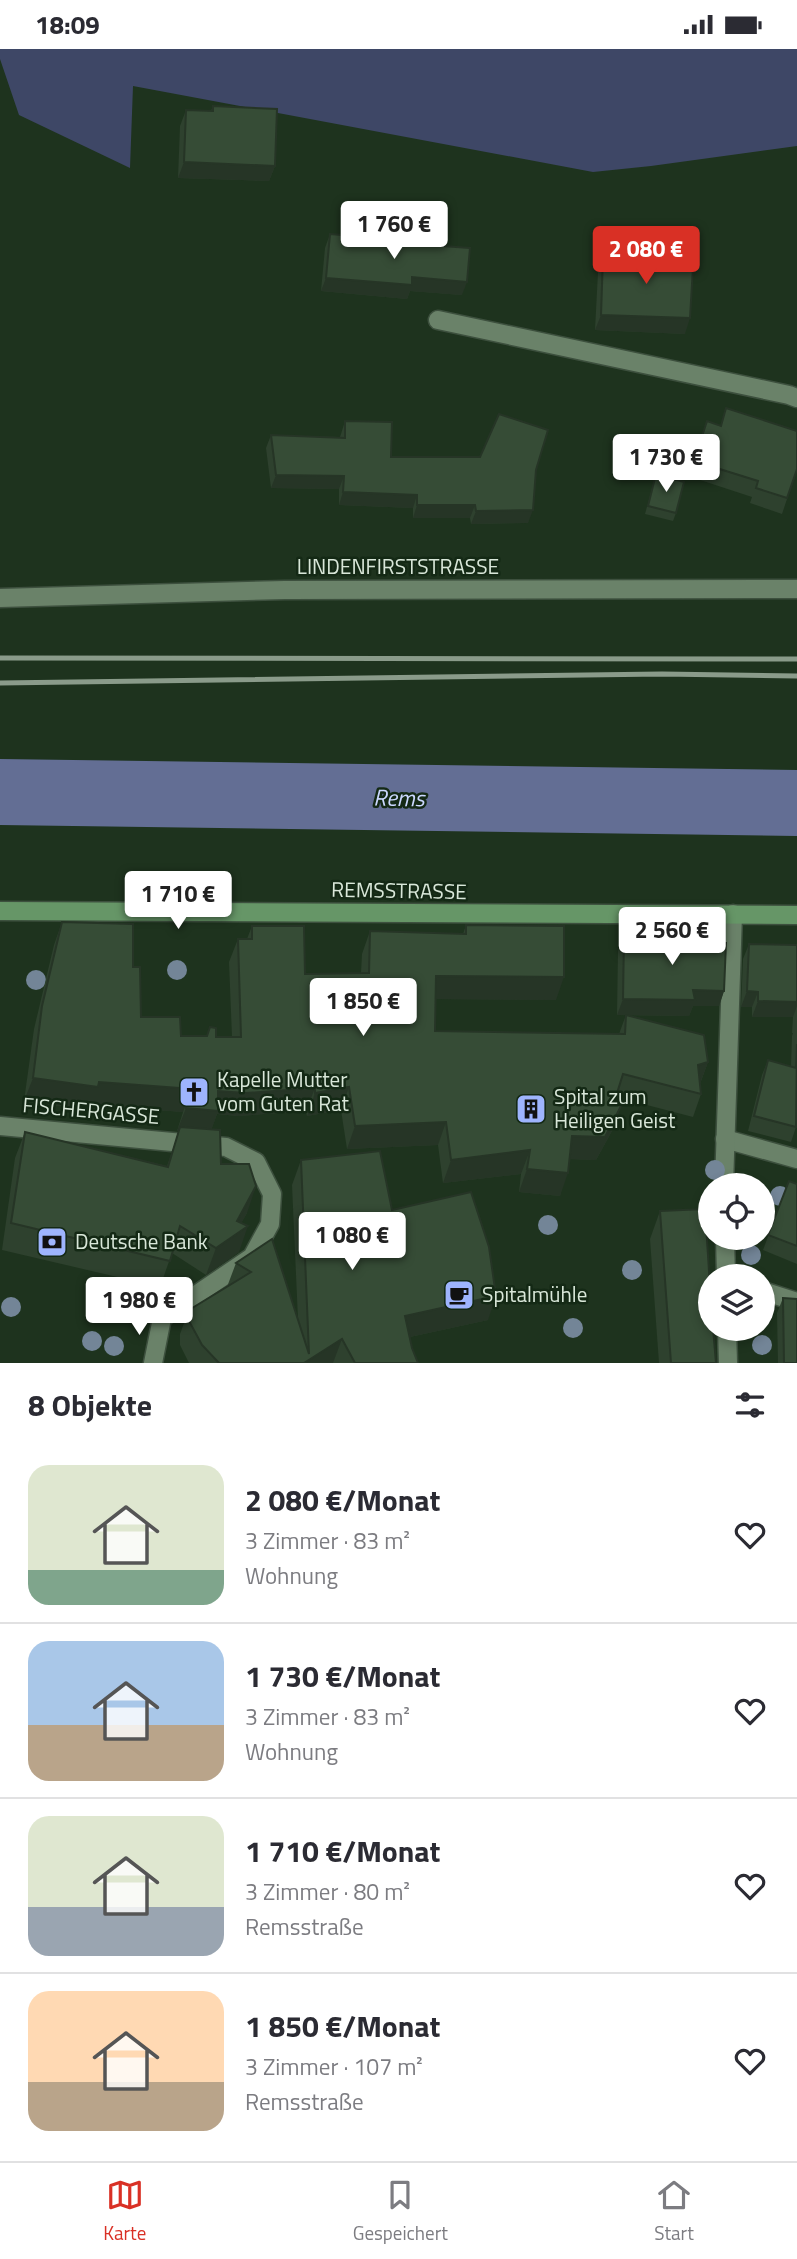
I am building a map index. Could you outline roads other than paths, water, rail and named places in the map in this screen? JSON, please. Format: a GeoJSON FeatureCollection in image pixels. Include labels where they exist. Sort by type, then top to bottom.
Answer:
{"type":"FeatureCollection","features":[{"type":"Feature","properties":{"kind":"main road","name":"REMSSTRASSE"},"geometry":{"type":"LineString","coordinates":[[0,911],[797,915]]}},
{"type":"Feature","properties":{"kind":"street"},"geometry":{"type":"LineString","coordinates":[[438,320],[789,394],[797,398]]}},
{"type":"Feature","properties":{"kind":"street","name":"LINDENFIRSTSTRASSE"},"geometry":{"type":"LineString","coordinates":[[0,598],[285,590],[797,589]]}},
{"type":"Feature","properties":{"kind":"street"},"geometry":{"type":"LineString","coordinates":[[724,1173],[733,914]]}},
{"type":"Feature","properties":{"kind":"street","name":"FISCHERGASSE"},"geometry":{"type":"LineString","coordinates":[[0,1126],[226,1147],[256,1162],[272,1194],[270,1224],[252,1257],[162,1318],[153,1363]]}},
{"type":"Feature","properties":{"kind":"street"},"geometry":{"type":"LineString","coordinates":[[725,1139],[797,1159]]}},
{"type":"Feature","properties":{"kind":"street"},"geometry":{"type":"LineString","coordinates":[[775,1295],[797,1302]]}},
{"type":"Feature","properties":{"kind":"street"},"geometry":{"type":"LineString","coordinates":[[727,1341],[728,1363]]}},
{"type":"Feature","properties":{"kind":"waterway","name":"Rems"},"geometry":{"type":"LineString","coordinates":[[0,792],[797,803]]}},
{"type":"Feature","properties":{"kind":"railway"},"geometry":{"type":"LineString","coordinates":[[0,658],[797,659]]}},
{"type":"Feature","properties":{"kind":"railway"},"geometry":{"type":"LineString","coordinates":[[0,683],[662,674],[797,676]]}},
{"type":"Feature","properties":{"kind":"place","name":"Kapelle Mutter vom Guten Rat"},"geometry":{"type":"Point","coordinates":[194,1092]}},
{"type":"Feature","properties":{"kind":"place","name":"Spital zum Heiligen Geist"},"geometry":{"type":"Point","coordinates":[531,1109]}},
{"type":"Feature","properties":{"kind":"place","name":"Deutsche Bank"},"geometry":{"type":"Point","coordinates":[52,1242]}},
{"type":"Feature","properties":{"kind":"place","name":"Spitalmühle"},"geometry":{"type":"Point","coordinates":[459,1295]}}]}
